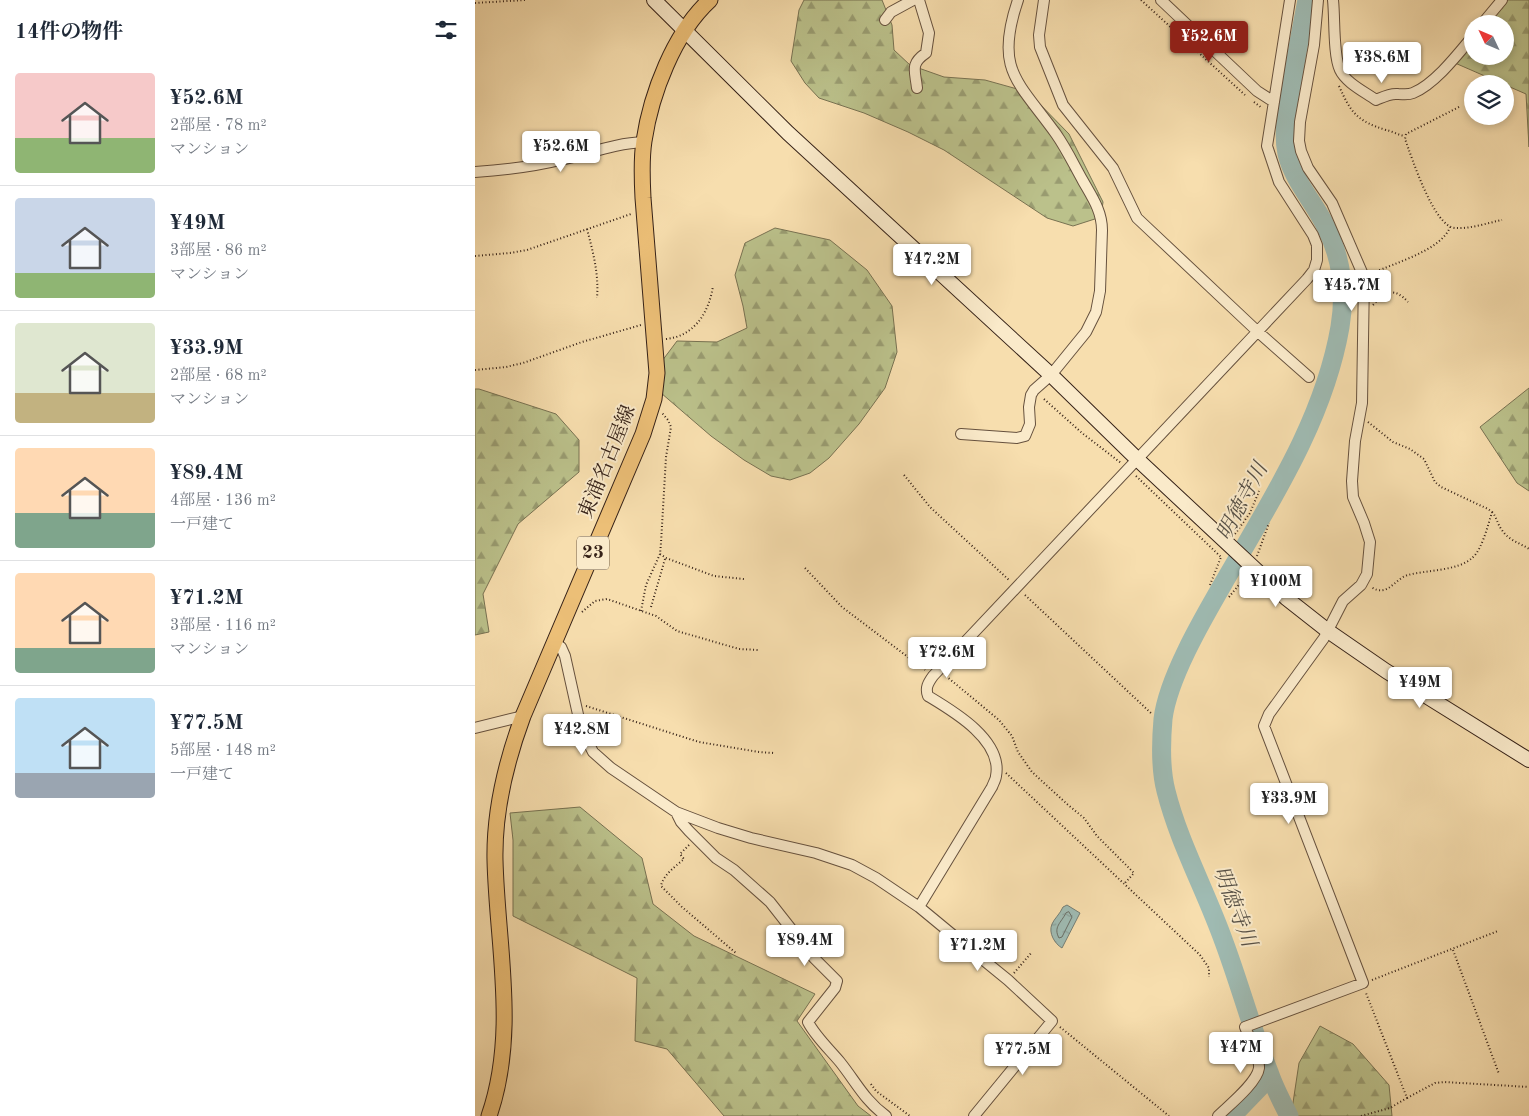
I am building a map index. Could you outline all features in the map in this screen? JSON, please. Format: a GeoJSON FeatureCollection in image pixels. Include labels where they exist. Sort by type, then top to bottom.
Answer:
{"type":"FeatureCollection","features":[{"type":"Feature","properties":{"kind":"main road","name":"東浦名古屋線"},"geometry":{"type":"LineString","coordinates":[[489,1116],[496,1096],[504,1054],[505,1023],[495,858],[497,815],[510,752],[523,716],[643,434],[654,400],[657,373],[644,211],[642,173],[644,142],[649,115],[666,64],[686,30],[710,0]]}},
{"type":"Feature","properties":{"kind":"street"},"geometry":{"type":"LineString","coordinates":[[654,0],[789,133],[1051,375],[1286,598],[1328,631],[1386,671],[1529,760]]}},
{"type":"Feature","properties":{"kind":"street"},"geometry":{"type":"LineString","coordinates":[[885,20],[891,12],[913,0]]}},
{"type":"Feature","properties":{"kind":"street"},"geometry":{"type":"LineString","coordinates":[[917,88],[915,65],[916,61],[926,52],[929,33],[919,0]]}},
{"type":"Feature","properties":{"kind":"street"},"geometry":{"type":"LineString","coordinates":[[961,434],[1017,438],[1025,436],[1030,424],[1029,407],[1031,395],[1051,375],[1086,332],[1096,312],[1100,291],[1102,220],[1097,205],[1059,138],[1017,83],[1011,70],[1008,58],[1008,42],[1013,14],[1018,0]]}},
{"type":"Feature","properties":{"kind":"street"},"geometry":{"type":"LineString","coordinates":[[1044,0],[1039,35],[1040,47],[1063,105],[1113,168],[1137,218],[1257,331],[1309,377]]}},
{"type":"Feature","properties":{"kind":"street"},"geometry":{"type":"LineString","coordinates":[[1161,0],[1257,91],[1274,102]]}},
{"type":"Feature","properties":{"kind":"street"},"geometry":{"type":"LineString","coordinates":[[919,907],[929,894],[997,776],[990,746],[981,735],[949,708],[927,696],[926,691],[935,673],[1314,270],[1318,252],[1313,235],[1279,182],[1267,146],[1290,0]]}},
{"type":"Feature","properties":{"kind":"street"},"geometry":{"type":"LineString","coordinates":[[1218,1116],[1253,1080],[1259,1068],[1257,1057],[1245,1027],[1363,983],[1265,726],[1269,714],[1317,649],[1343,602],[1363,582],[1367,574],[1370,542],[1353,496],[1352,481],[1355,440],[1362,403],[1364,277],[1332,203],[1308,168],[1299,141],[1300,122],[1314,45],[1318,0]]}},
{"type":"Feature","properties":{"kind":"street"},"geometry":{"type":"LineString","coordinates":[[1333,0],[1340,70],[1350,81],[1376,100],[1389,94],[1412,94],[1422,89],[1464,46]]}},
{"type":"Feature","properties":{"kind":"street"},"geometry":{"type":"LineString","coordinates":[[1490,15],[1502,0]]}},
{"type":"Feature","properties":{"kind":"street"},"geometry":{"type":"LineString","coordinates":[[475,172],[522,168],[600,149],[644,142]]}},
{"type":"Feature","properties":{"kind":"street"},"geometry":{"type":"LineString","coordinates":[[554,643],[561,647],[565,656],[581,728],[588,743],[600,760],[676,812],[751,838],[816,853],[852,865],[876,878],[919,907],[1008,980],[1052,1021],[974,1116]]}},
{"type":"Feature","properties":{"kind":"street"},"geometry":{"type":"LineString","coordinates":[[475,728],[523,716]]}},
{"type":"Feature","properties":{"kind":"street"},"geometry":{"type":"LineString","coordinates":[[676,812],[681,822],[716,858],[734,870],[770,902],[814,958],[834,976],[837,981],[835,988],[809,1018],[808,1022],[865,1097],[886,1116]]}},
{"type":"Feature","properties":{"kind":"path"},"geometry":{"type":"LineString","coordinates":[[475,4],[525,0]]}},
{"type":"Feature","properties":{"kind":"path"},"geometry":{"type":"LineString","coordinates":[[1141,0],[1242,93],[1272,114]]}},
{"type":"Feature","properties":{"kind":"path"},"geometry":{"type":"LineString","coordinates":[[1459,107],[1405,136],[1425,191],[1434,210],[1447,226],[1455,228],[1471,227],[1502,220]]}},
{"type":"Feature","properties":{"kind":"path"},"geometry":{"type":"LineString","coordinates":[[475,256],[527,250],[630,214],[644,211]]}},
{"type":"Feature","properties":{"kind":"path"},"geometry":{"type":"LineString","coordinates":[[1364,277],[1421,254],[1448,233],[1450,227]]}},
{"type":"Feature","properties":{"kind":"path"},"geometry":{"type":"LineString","coordinates":[[587,229],[596,266],[597,298]]}},
{"type":"Feature","properties":{"kind":"path"},"geometry":{"type":"LineString","coordinates":[[655,340],[679,337],[689,332],[711,302],[713,286]]}},
{"type":"Feature","properties":{"kind":"path"},"geometry":{"type":"LineString","coordinates":[[1364,313],[1385,294],[1396,293],[1408,302]]}},
{"type":"Feature","properties":{"kind":"path"},"geometry":{"type":"LineString","coordinates":[[475,370],[506,367],[523,363],[583,342],[653,322]]}},
{"type":"Feature","properties":{"kind":"path"},"geometry":{"type":"LineString","coordinates":[[641,611],[646,586],[660,554],[666,457],[671,427],[664,415],[650,410]]}},
{"type":"Feature","properties":{"kind":"path"},"geometry":{"type":"LineString","coordinates":[[1359,420],[1367,421],[1393,442],[1419,455],[1427,464],[1435,482],[1441,487],[1488,508],[1496,516],[1500,528],[1506,535],[1529,549]]}},
{"type":"Feature","properties":{"kind":"path"},"geometry":{"type":"LineString","coordinates":[[904,475],[930,506],[1153,714]]}},
{"type":"Feature","properties":{"kind":"path"},"geometry":{"type":"LineString","coordinates":[[1363,582],[1377,591],[1385,590],[1407,575],[1455,566],[1469,561],[1478,550],[1492,512]]}},
{"type":"Feature","properties":{"kind":"path"},"geometry":{"type":"LineString","coordinates":[[660,554],[665,558],[713,576],[744,579]]}},
{"type":"Feature","properties":{"kind":"path"},"geometry":{"type":"LineString","coordinates":[[651,607],[665,558]]}},
{"type":"Feature","properties":{"kind":"path"},"geometry":{"type":"LineString","coordinates":[[805,568],[841,608],[935,673],[969,693],[999,720],[1012,736],[1018,752],[1032,772],[1084,818],[1097,836],[1134,873],[1124,884]]}},
{"type":"Feature","properties":{"kind":"path"},"geometry":{"type":"LineString","coordinates":[[563,623],[571,620],[595,601],[607,599],[656,616],[677,631],[739,649],[758,650]]}},
{"type":"Feature","properties":{"kind":"path"},"geometry":{"type":"LineString","coordinates":[[575,702],[699,742],[774,753]]}},
{"type":"Feature","properties":{"kind":"path"},"geometry":{"type":"LineString","coordinates":[[996,770],[1005,773],[1200,955],[1209,968],[1209,977]]}},
{"type":"Feature","properties":{"kind":"path"},"geometry":{"type":"LineString","coordinates":[[696,838],[680,854],[684,858],[662,881],[661,886],[737,954]]}},
{"type":"Feature","properties":{"kind":"path"},"geometry":{"type":"LineString","coordinates":[[1407,1098],[1363,983],[1498,931]]}},
{"type":"Feature","properties":{"kind":"path"},"geometry":{"type":"LineString","coordinates":[[1452,949],[1499,1074]]}},
{"type":"Feature","properties":{"kind":"path"},"geometry":{"type":"LineString","coordinates":[[1008,980],[1032,952]]}},
{"type":"Feature","properties":{"kind":"path"},"geometry":{"type":"LineString","coordinates":[[1052,1021],[1169,1116]]}},
{"type":"Feature","properties":{"kind":"path"},"geometry":{"type":"LineString","coordinates":[[1361,1116],[1390,1108],[1435,1083],[1501,1084],[1529,1088]]}},
{"type":"Feature","properties":{"kind":"path"},"geometry":{"type":"LineString","coordinates":[[871,1084],[875,1091],[910,1116]]}},
{"type":"Feature","properties":{"kind":"green space"},"geometry":{"type":"Polygon","coordinates":[[[804,0],[882,0],[892,25],[894,50],[910,65],[944,77],[985,80],[1028,92],[1069,134],[1103,202],[1101,217],[1073,226],[1047,218],[944,150],[864,113],[819,98],[805,83],[791,61],[799,10],[804,0]]]}},
{"type":"Feature","properties":{"kind":"green space"},"geometry":{"type":"Polygon","coordinates":[[[1501,0],[1529,0],[1529,147],[1526,94],[1514,89],[1514,75],[1482,75],[1455,63],[1464,50],[1464,65],[1514,65],[1514,15],[1490,15],[1501,0]]]}},
{"type":"Feature","properties":{"kind":"green space"},"geometry":{"type":"Polygon","coordinates":[[[775,228],[830,240],[867,270],[892,306],[897,352],[885,388],[859,424],[829,458],[810,473],[790,480],[771,476],[744,460],[711,436],[661,393],[662,361],[677,341],[717,342],[747,328],[735,275],[745,243],[775,228]]]}},
{"type":"Feature","properties":{"kind":"green space"},"geometry":{"type":"Polygon","coordinates":[[[1529,388],[1529,491],[1517,483],[1480,427],[1529,388]]]}},
{"type":"Feature","properties":{"kind":"green space"},"geometry":{"type":"Polygon","coordinates":[[[475,389],[556,414],[579,440],[579,472],[518,524],[483,594],[489,632],[475,635],[475,389]]]}},
{"type":"Feature","properties":{"kind":"green space"},"geometry":{"type":"Polygon","coordinates":[[[580,807],[642,858],[653,904],[694,936],[815,994],[797,1021],[858,1106],[871,1116],[724,1116],[667,1049],[635,1041],[637,978],[513,916],[513,840],[510,813],[580,807]]]}},
{"type":"Feature","properties":{"kind":"green space"},"geometry":{"type":"Polygon","coordinates":[[[1320,1026],[1353,1044],[1389,1085],[1392,1116],[1291,1116],[1299,1063],[1320,1026]]]}},
{"type":"Feature","properties":{"kind":"water"},"geometry":{"type":"Polygon","coordinates":[[[1067,905],[1080,913],[1062,948],[1053,938],[1051,927],[1063,907],[1067,905]]]}},
{"type":"Feature","properties":{"kind":"waterway","name":"明徳寺川"},"geometry":{"type":"LineString","coordinates":[[1289,1116],[1271,1078],[1217,923],[1171,810],[1164,782],[1161,746],[1166,702],[1172,684],[1208,609],[1278,488],[1309,426],[1322,394],[1340,327],[1342,287],[1335,248],[1324,223],[1298,181],[1290,163],[1286,145],[1285,125],[1307,0]]}},
{"type":"Feature","properties":{"kind":"waterway","name":"明徳寺川"},"geometry":{"type":"LineString","coordinates":[[1232,1116],[1262,1085],[1269,1073]]}}]}
